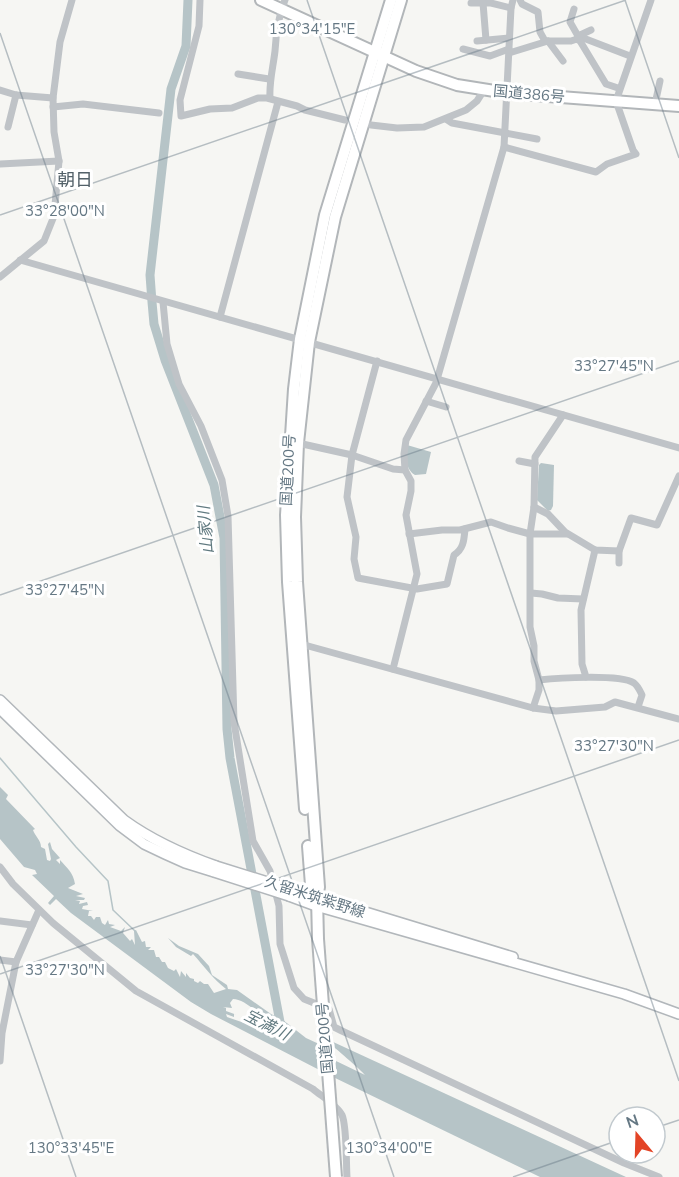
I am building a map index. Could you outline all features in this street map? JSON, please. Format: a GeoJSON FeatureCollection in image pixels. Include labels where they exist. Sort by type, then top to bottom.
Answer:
{"type":"FeatureCollection","features":[{"type":"Feature","properties":{"kind":"highway"},"geometry":{"type":"LineString","coordinates":[[261,0],[283,4],[380,54],[391,0]]}},
{"type":"Feature","properties":{"kind":"highway","name":"国道200号"},"geometry":{"type":"LineString","coordinates":[[336,1177],[316,902],[311,885],[288,582],[286,515],[289,442],[325,215],[400,0]]}},
{"type":"Feature","properties":{"kind":"highway","name":"国道386号"},"geometry":{"type":"LineString","coordinates":[[380,54],[435,78],[484,90],[679,106]]}},
{"type":"Feature","properties":{"kind":"highway","name":"国道200号"},"geometry":{"type":"LineString","coordinates":[[304,341],[296,517],[301,644],[319,887],[316,902]]}},
{"type":"Feature","properties":{"kind":"main road","name":"久留米筑紫野線"},"geometry":{"type":"LineString","coordinates":[[0,700],[124,820],[166,847],[215,869]]}},
{"type":"Feature","properties":{"kind":"main road","name":"久留米筑紫野線"},"geometry":{"type":"LineString","coordinates":[[0,710],[120,826],[144,844],[185,863],[215,869],[316,902],[624,994],[679,1014]]}},
{"type":"Feature","properties":{"kind":"main road","name":"久留米筑紫野線"},"geometry":{"type":"LineString","coordinates":[[316,902],[645,994],[679,1006]]}},
{"type":"Feature","properties":{"kind":"street"},"geometry":{"type":"LineString","coordinates":[[0,277],[44,241],[56,206],[59,161],[54,132],[53,98],[60,42],[72,0]]}},
{"type":"Feature","properties":{"kind":"street"},"geometry":{"type":"LineString","coordinates":[[200,0],[200,26],[180,100],[180,116],[210,109],[232,108],[258,98],[270,98],[345,120]]}},
{"type":"Feature","properties":{"kind":"street"},"geometry":{"type":"LineString","coordinates":[[393,669],[417,574],[406,514],[411,481],[405,470],[406,440],[437,379],[504,147],[513,0]]}},
{"type":"Feature","properties":{"kind":"street"},"geometry":{"type":"LineString","coordinates":[[520,0],[522,4],[538,12],[540,32],[563,61]]}},
{"type":"Feature","properties":{"kind":"street"},"geometry":{"type":"LineString","coordinates":[[504,147],[596,172],[607,164],[636,154],[616,100],[618,88],[651,0]]}},
{"type":"Feature","properties":{"kind":"street"},"geometry":{"type":"LineString","coordinates":[[471,3],[511,8]]}},
{"type":"Feature","properties":{"kind":"street"},"geometry":{"type":"LineString","coordinates":[[483,3],[486,40]]}},
{"type":"Feature","properties":{"kind":"street"},"geometry":{"type":"LineString","coordinates":[[270,98],[269,79],[283,4]]}},
{"type":"Feature","properties":{"kind":"street"},"geometry":{"type":"LineString","coordinates":[[574,9],[571,26],[606,84],[618,88]]}},
{"type":"Feature","properties":{"kind":"street"},"geometry":{"type":"LineString","coordinates":[[463,49],[490,56],[547,41],[571,41],[591,30]]}},
{"type":"Feature","properties":{"kind":"street"},"geometry":{"type":"LineString","coordinates":[[477,40],[509,38]]}},
{"type":"Feature","properties":{"kind":"street"},"geometry":{"type":"LineString","coordinates":[[578,38],[630,56]]}},
{"type":"Feature","properties":{"kind":"street"},"geometry":{"type":"LineString","coordinates":[[238,74],[269,79]]}},
{"type":"Feature","properties":{"kind":"street"},"geometry":{"type":"LineString","coordinates":[[655,104],[660,81]]}},
{"type":"Feature","properties":{"kind":"street"},"geometry":{"type":"LineString","coordinates":[[0,90],[16,95],[53,98]]}},
{"type":"Feature","properties":{"kind":"street"},"geometry":{"type":"LineString","coordinates":[[371,125],[424,127],[466,110],[477,101],[484,90]]}},
{"type":"Feature","properties":{"kind":"street"},"geometry":{"type":"LineString","coordinates":[[8,127],[16,95]]}},
{"type":"Feature","properties":{"kind":"street"},"geometry":{"type":"LineString","coordinates":[[220,317],[278,102]]}},
{"type":"Feature","properties":{"kind":"street"},"geometry":{"type":"LineString","coordinates":[[53,107],[83,104],[159,113]]}},
{"type":"Feature","properties":{"kind":"street"},"geometry":{"type":"LineString","coordinates":[[446,119],[452,123],[537,139]]}},
{"type":"Feature","properties":{"kind":"street"},"geometry":{"type":"LineString","coordinates":[[0,164],[59,161]]}},
{"type":"Feature","properties":{"kind":"street"},"geometry":{"type":"LineString","coordinates":[[20,260],[679,448]]}},
{"type":"Feature","properties":{"kind":"street"},"geometry":{"type":"LineString","coordinates":[[163,302],[167,344],[179,384],[201,426],[223,488],[228,516],[234,722],[254,841],[270,871],[279,906],[279,944],[294,988],[299,995],[336,1013],[334,1027],[342,1032],[624,1164],[659,1177]]}},
{"type":"Feature","properties":{"kind":"street"},"geometry":{"type":"LineString","coordinates":[[377,361],[352,455],[347,497],[356,537],[354,559],[358,578],[414,588],[447,584],[454,555],[458,553],[464,542],[465,529]]}},
{"type":"Feature","properties":{"kind":"street"},"geometry":{"type":"LineString","coordinates":[[426,402],[446,407]]}},
{"type":"Feature","properties":{"kind":"street"},"geometry":{"type":"LineString","coordinates":[[533,708],[539,690],[530,627],[530,534],[534,507],[535,457],[563,415]]}},
{"type":"Feature","properties":{"kind":"street"},"geometry":{"type":"LineString","coordinates":[[298,443],[352,455],[393,469],[405,470]]}},
{"type":"Feature","properties":{"kind":"street"},"geometry":{"type":"LineString","coordinates":[[519,461],[535,464]]}},
{"type":"Feature","properties":{"kind":"street"},"geometry":{"type":"LineString","coordinates":[[619,563],[619,551],[631,518],[657,525],[679,476]]}},
{"type":"Feature","properties":{"kind":"street"},"geometry":{"type":"LineString","coordinates":[[534,507],[548,514],[568,534],[595,550],[619,551]]}},
{"type":"Feature","properties":{"kind":"street"},"geometry":{"type":"LineString","coordinates":[[409,534],[465,529],[491,522],[530,534],[568,534]]}},
{"type":"Feature","properties":{"kind":"street"},"geometry":{"type":"LineString","coordinates":[[586,677],[582,664],[580,625],[583,599],[595,550]]}},
{"type":"Feature","properties":{"kind":"street"},"geometry":{"type":"LineString","coordinates":[[531,593],[558,598],[583,599]]}},
{"type":"Feature","properties":{"kind":"street"},"geometry":{"type":"LineString","coordinates":[[301,644],[533,708],[556,711],[605,707],[615,702],[679,719]]}},
{"type":"Feature","properties":{"kind":"street"},"geometry":{"type":"LineString","coordinates":[[539,680],[586,677],[626,680],[633,683],[642,695],[638,707]]}},
{"type":"Feature","properties":{"kind":"street"},"geometry":{"type":"LineString","coordinates":[[0,867],[13,884],[52,923],[136,991],[313,1089],[342,1114],[347,1177]]}},
{"type":"Feature","properties":{"kind":"street"},"geometry":{"type":"LineString","coordinates":[[0,1061],[2,1033],[16,962],[39,910]]}},
{"type":"Feature","properties":{"kind":"street"},"geometry":{"type":"LineString","coordinates":[[0,913],[4,922],[32,925]]}},
{"type":"Feature","properties":{"kind":"street"},"geometry":{"type":"LineString","coordinates":[[0,960],[16,962]]}},
{"type":"Feature","properties":{"kind":"shaded area"},"geometry":{"type":"Polygon","coordinates":[[[407,445],[431,452],[426,474],[415,475],[409,469],[407,445]]]}},
{"type":"Feature","properties":{"kind":"shaded area"},"geometry":{"type":"Polygon","coordinates":[[[541,463],[554,465],[553,506],[548,511],[537,500],[541,463]]]}},
{"type":"Feature","properties":{"kind":"shaded area"},"geometry":{"type":"Polygon","coordinates":[[[0,787],[8,795],[6,799],[35,829],[33,830],[41,847],[45,849],[47,860],[50,861],[48,844],[50,842],[52,849],[60,858],[56,860],[60,864],[60,860],[73,876],[75,884],[68,888],[83,894],[76,896],[85,898],[75,900],[80,901],[79,904],[87,902],[88,905],[83,906],[82,909],[93,911],[89,911],[88,916],[94,920],[100,917],[105,925],[108,920],[109,924],[115,925],[110,927],[121,931],[125,927],[123,933],[130,941],[132,939],[135,945],[134,931],[136,930],[142,942],[145,941],[146,947],[151,947],[148,950],[154,950],[156,957],[165,962],[168,968],[174,971],[176,969],[180,977],[181,971],[186,977],[186,973],[198,983],[200,981],[208,984],[214,993],[226,989],[213,977],[193,954],[191,956],[176,947],[168,938],[179,946],[198,954],[209,966],[212,975],[227,985],[228,989],[237,990],[306,1038],[319,1044],[334,1060],[365,1075],[330,1044],[331,1041],[626,1177],[540,1177],[331,1076],[211,1014],[191,1002],[71,913],[56,899],[50,905],[48,903],[54,896],[32,875],[37,874],[35,870],[24,867],[0,839],[0,787]],[[233,999],[230,1003],[232,1008],[223,1007],[226,1011],[237,1015],[234,1014],[234,1017],[226,1014],[227,1017],[260,1027],[262,1031],[272,1030],[256,1011],[233,999]]]}},
{"type":"Feature","properties":{"kind":"waterway","name":"山家川"},"geometry":{"type":"LineString","coordinates":[[188,0],[186,46],[171,89],[150,275],[154,324],[165,360],[214,485],[224,538],[227,729],[230,758],[280,1022],[284,1029]]}},
{"type":"Feature","properties":{"kind":"waterway"},"geometry":{"type":"LineString","coordinates":[[0,758],[108,881],[113,910],[135,931]]}},
{"type":"Feature","properties":{"kind":"district","name":"朝日"},"geometry":{"type":"Point","coordinates":[75,180]}},
{"type":"Feature","properties":{"kind":"water label","name":"宝満川"},"geometry":{"type":"Point","coordinates":[267,1024]}}]}
